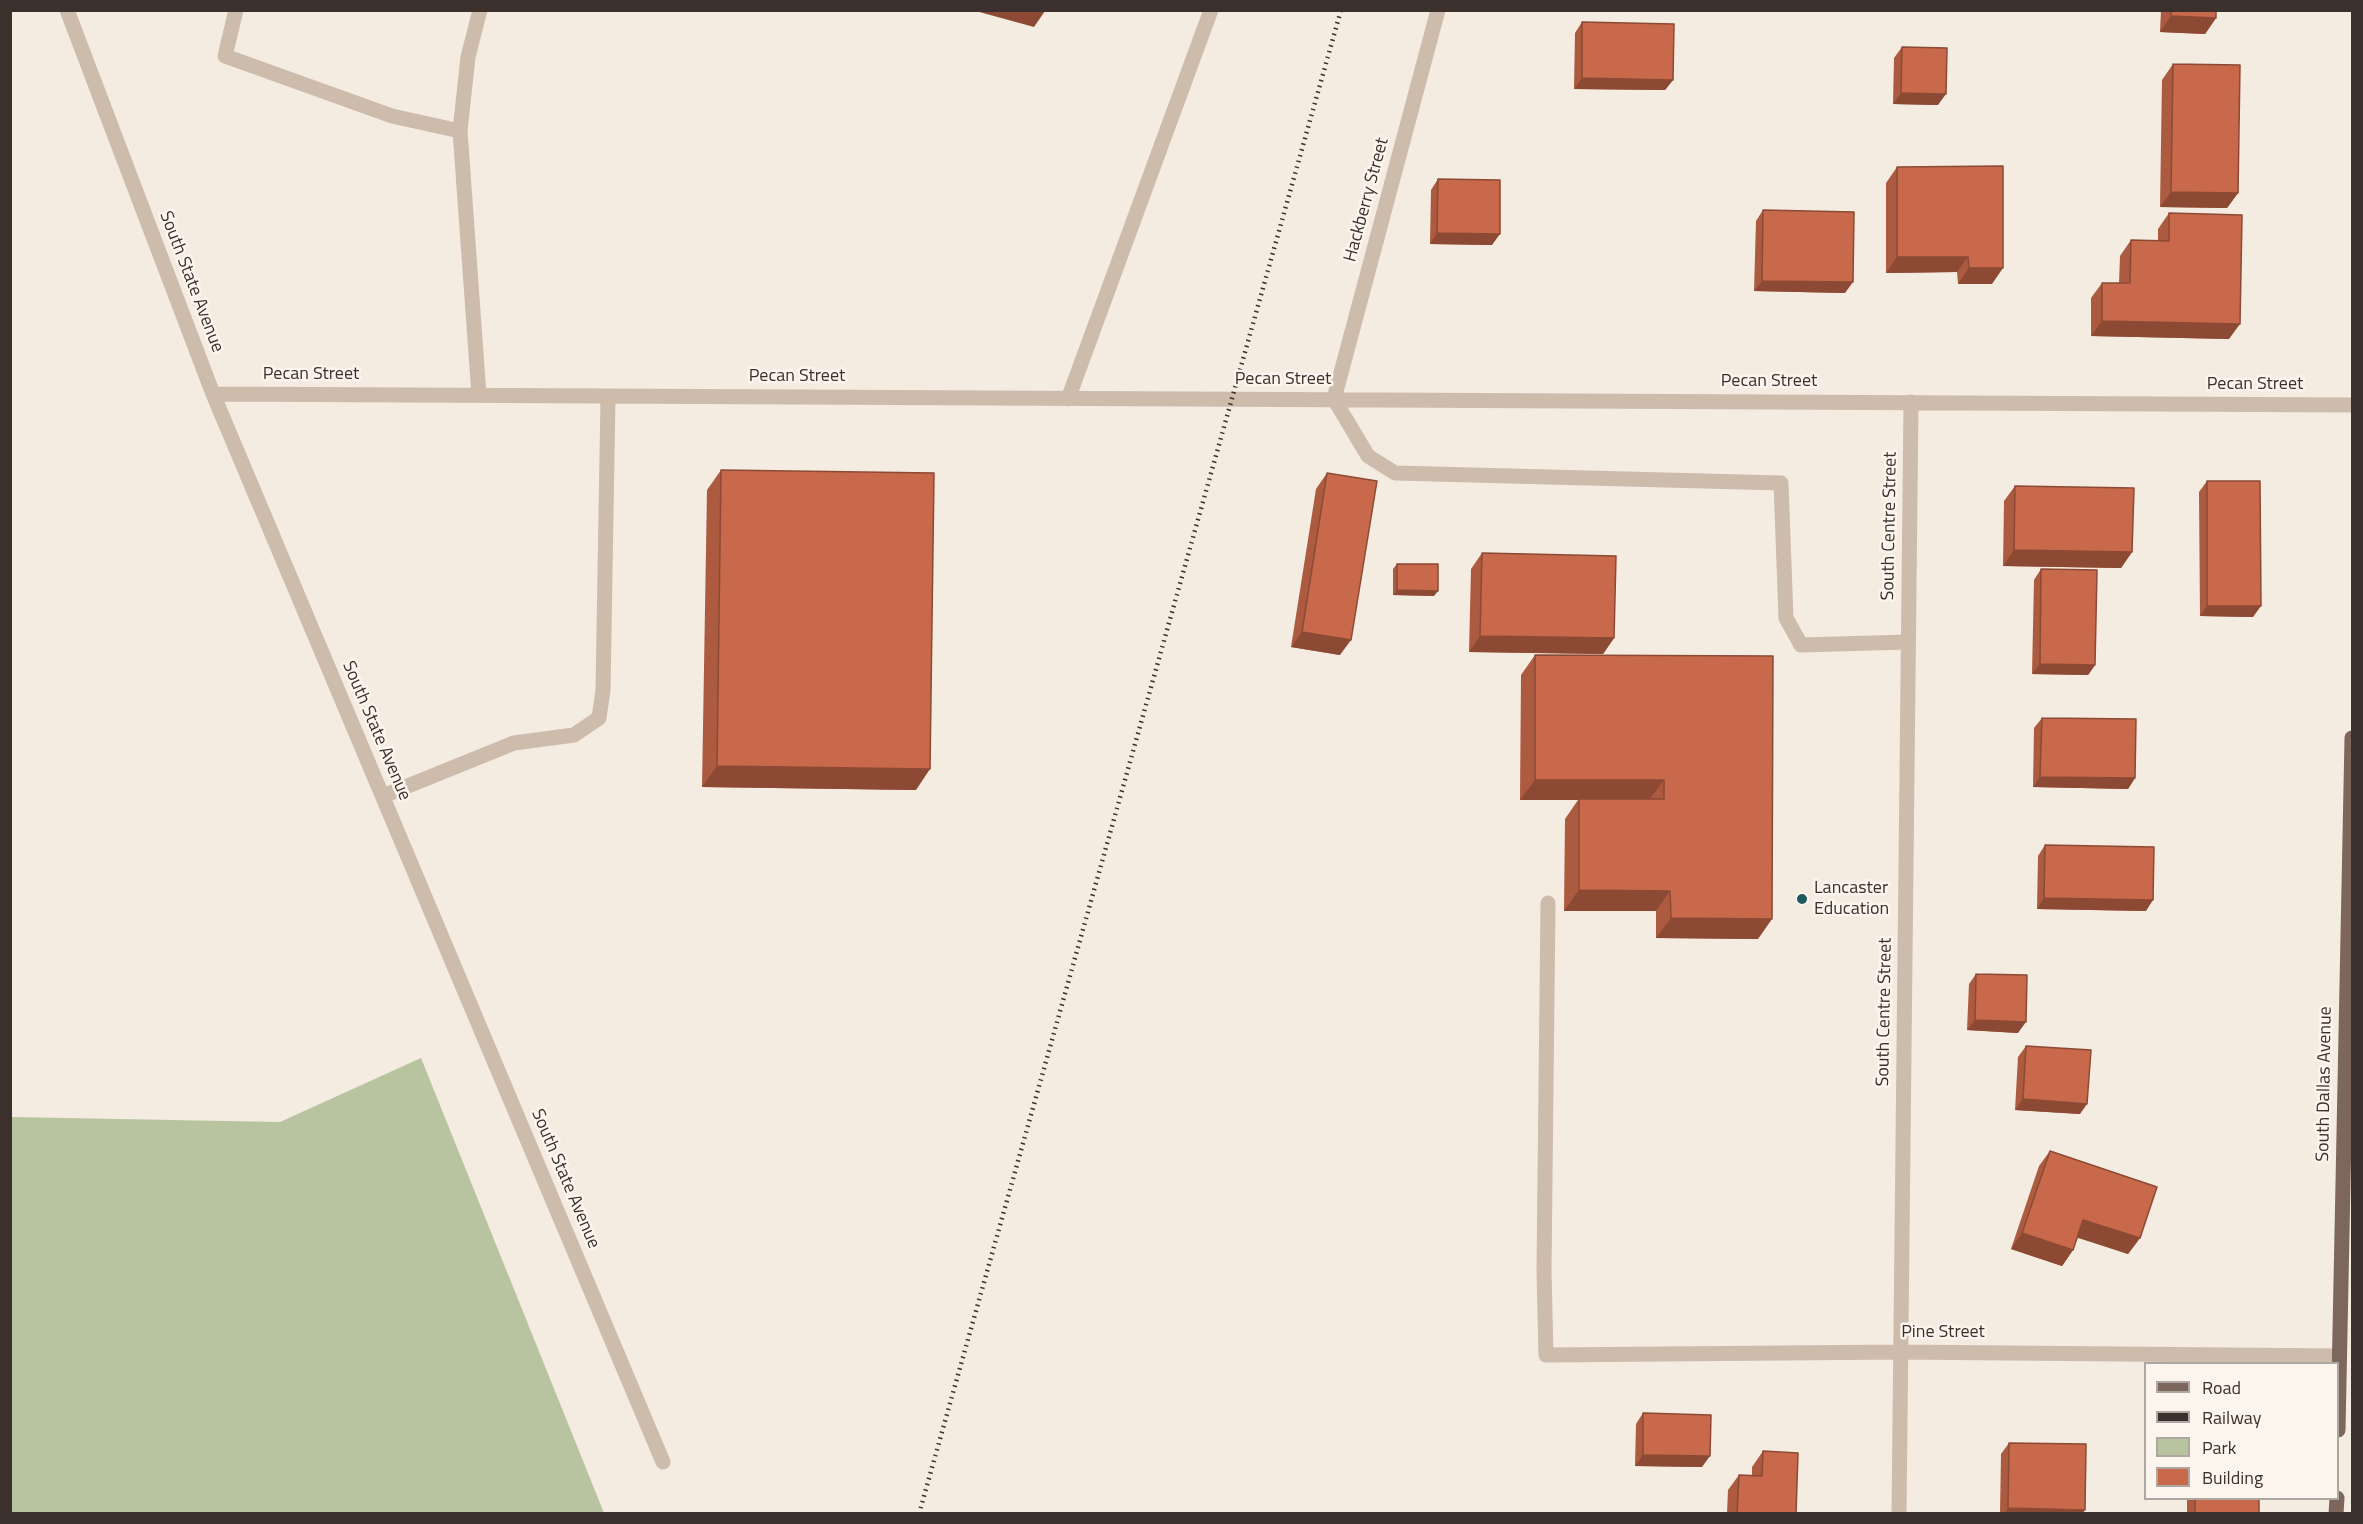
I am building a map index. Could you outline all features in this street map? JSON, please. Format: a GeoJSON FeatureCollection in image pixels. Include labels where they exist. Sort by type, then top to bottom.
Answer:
{"type":"FeatureCollection","features":[{"type":"Feature","properties":{"kind":"main road","name":"South Dallas Avenue"},"geometry":{"type":"LineString","coordinates":[[2338,1362],[2352,738]]}},
{"type":"Feature","properties":{"kind":"street","name":"South State Avenue"},"geometry":{"type":"LineString","coordinates":[[67,10],[213,394],[663,1462]]}},
{"type":"Feature","properties":{"kind":"street"},"geometry":{"type":"LineString","coordinates":[[236,10],[225,56],[392,116],[460,131]]}},
{"type":"Feature","properties":{"kind":"street"},"geometry":{"type":"LineString","coordinates":[[479,395],[460,131],[468,57],[480,10]]}},
{"type":"Feature","properties":{"kind":"street"},"geometry":{"type":"LineString","coordinates":[[1068,399],[1211,10]]}},
{"type":"Feature","properties":{"kind":"street","name":"Hackberry Street"},"geometry":{"type":"LineString","coordinates":[[1334,399],[1438,10]]}},
{"type":"Feature","properties":{"kind":"street","name":"Pecan Street"},"geometry":{"type":"LineString","coordinates":[[213,394],[2352,405]]}},
{"type":"Feature","properties":{"kind":"street"},"geometry":{"type":"LineString","coordinates":[[383,796],[514,743],[574,735],[599,718],[603,691],[608,396]]}},
{"type":"Feature","properties":{"kind":"street"},"geometry":{"type":"LineString","coordinates":[[1334,399],[1368,456],[1395,473],[1782,483],[1786,618],[1802,645],[1908,642]]}},
{"type":"Feature","properties":{"kind":"street","name":"South Centre Street"},"geometry":{"type":"LineString","coordinates":[[1899,1514],[1911,402]]}},
{"type":"Feature","properties":{"kind":"street","name":"Pine Street"},"geometry":{"type":"LineString","coordinates":[[1548,903],[1544,1270],[1546,1355],[1900,1352],[2338,1356]]}},
{"type":"Feature","properties":{"kind":"green space"},"geometry":{"type":"Polygon","coordinates":[[[421,1058],[604,1513],[11,1513],[11,1117],[280,1122],[421,1058]]]}},
{"type":"Feature","properties":{"kind":"building"},"geometry":{"type":"Polygon","coordinates":[[[2171,10],[2216,10],[2216,18],[2171,16],[2171,10]]]}},
{"type":"Feature","properties":{"kind":"building"},"geometry":{"type":"Polygon","coordinates":[[[1582,22],[1674,24],[1673,80],[1582,78],[1582,22]]]}},
{"type":"Feature","properties":{"kind":"building"},"geometry":{"type":"Polygon","coordinates":[[[1902,47],[1947,48],[1946,94],[1901,93],[1902,47]]]}},
{"type":"Feature","properties":{"kind":"building"},"geometry":{"type":"Polygon","coordinates":[[[2173,64],[2240,65],[2238,193],[2171,192],[2173,64]]]}},
{"type":"Feature","properties":{"kind":"building"},"geometry":{"type":"Polygon","coordinates":[[[2003,166],[2003,268],[1969,268],[1968,257],[1897,257],[1897,167],[2003,166]]]}},
{"type":"Feature","properties":{"kind":"building"},"geometry":{"type":"Polygon","coordinates":[[[1438,179],[1500,180],[1500,234],[1437,233],[1438,179]]]}},
{"type":"Feature","properties":{"kind":"building"},"geometry":{"type":"Polygon","coordinates":[[[1763,210],[1854,212],[1853,282],[1762,281],[1763,210]]]}},
{"type":"Feature","properties":{"kind":"building"},"geometry":{"type":"Polygon","coordinates":[[[2169,213],[2242,215],[2240,324],[2102,321],[2102,283],[2130,283],[2131,240],[2169,241],[2169,213]]]}},
{"type":"Feature","properties":{"kind":"building"},"geometry":{"type":"Polygon","coordinates":[[[721,470],[934,473],[930,769],[717,766],[721,470]]]}},
{"type":"Feature","properties":{"kind":"building"},"geometry":{"type":"Polygon","coordinates":[[[1327,473],[1377,481],[1351,640],[1302,632],[1327,473]]]}},
{"type":"Feature","properties":{"kind":"building"},"geometry":{"type":"Polygon","coordinates":[[[2207,481],[2260,481],[2261,606],[2207,606],[2207,481]]]}},
{"type":"Feature","properties":{"kind":"building"},"geometry":{"type":"Polygon","coordinates":[[[2015,486],[2134,488],[2132,552],[2014,550],[2015,486]]]}},
{"type":"Feature","properties":{"kind":"building"},"geometry":{"type":"Polygon","coordinates":[[[1482,553],[1616,556],[1614,638],[1480,636],[1482,553]]]}},
{"type":"Feature","properties":{"kind":"building"},"geometry":{"type":"Polygon","coordinates":[[[1397,564],[1438,564],[1438,591],[1397,590],[1397,564]]]}},
{"type":"Feature","properties":{"kind":"building"},"geometry":{"type":"Polygon","coordinates":[[[2041,569],[2097,570],[2095,665],[2040,664],[2041,569]]]}},
{"type":"Feature","properties":{"kind":"building"},"geometry":{"type":"Polygon","coordinates":[[[1535,655],[1773,656],[1772,919],[1671,918],[1670,891],[1579,890],[1579,799],[1664,799],[1664,780],[1535,780],[1535,655]]]}},
{"type":"Feature","properties":{"kind":"building"},"geometry":{"type":"Polygon","coordinates":[[[2042,718],[2136,719],[2135,778],[2040,777],[2042,718]]]}},
{"type":"Feature","properties":{"kind":"building"},"geometry":{"type":"Polygon","coordinates":[[[2045,845],[2154,847],[2153,900],[2044,898],[2045,845]]]}},
{"type":"Feature","properties":{"kind":"building"},"geometry":{"type":"Polygon","coordinates":[[[1976,974],[2027,975],[2026,1022],[1975,1020],[1976,974]]]}},
{"type":"Feature","properties":{"kind":"building"},"geometry":{"type":"Polygon","coordinates":[[[2026,1046],[2091,1050],[2087,1104],[2023,1099],[2026,1046]]]}},
{"type":"Feature","properties":{"kind":"building"},"geometry":{"type":"Polygon","coordinates":[[[2050,1151],[2157,1187],[2140,1238],[2083,1220],[2073,1250],[2022,1233],[2050,1151]]]}},
{"type":"Feature","properties":{"kind":"building"},"geometry":{"type":"Polygon","coordinates":[[[1643,1413],[1711,1415],[1710,1456],[1643,1455],[1643,1413]]]}},
{"type":"Feature","properties":{"kind":"building"},"geometry":{"type":"Polygon","coordinates":[[[2009,1443],[2086,1444],[2085,1510],[2008,1508],[2009,1443]]]}},
{"type":"Feature","properties":{"kind":"building"},"geometry":{"type":"Polygon","coordinates":[[[1763,1451],[1798,1453],[1796,1514],[1737,1514],[1739,1475],[1762,1476],[1763,1451]]]}},
{"type":"Feature","properties":{"kind":"building"},"geometry":{"type":"Polygon","coordinates":[[[2195,1500],[2259,1500],[2259,1514],[2195,1514],[2195,1500]]]}},
{"type":"Feature","properties":{"kind":"railway"},"geometry":{"type":"LineString","coordinates":[[919,1514],[1341,10]]}},
{"type":"Feature","properties":{"kind":"place","name":"Lancaster Education"},"geometry":{"type":"Point","coordinates":[1802,899]}}]}
